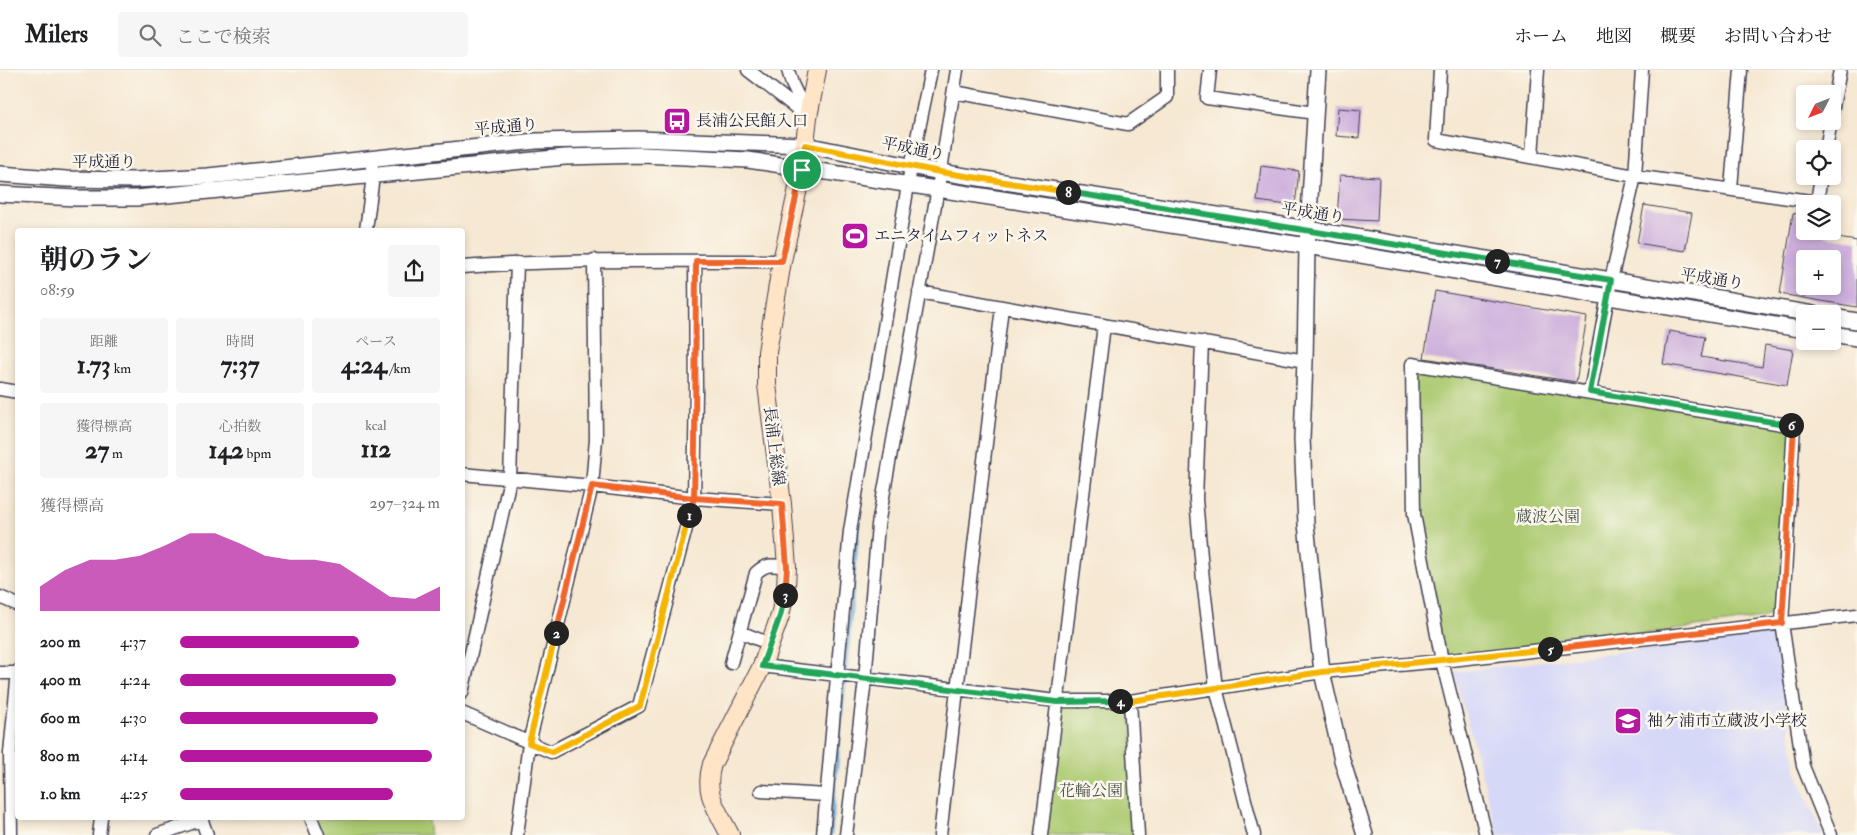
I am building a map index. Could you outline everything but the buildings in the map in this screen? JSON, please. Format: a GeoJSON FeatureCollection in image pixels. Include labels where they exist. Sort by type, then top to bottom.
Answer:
{"type":"FeatureCollection","features":[{"type":"Feature","properties":{"kind":"main road","name":"長浦上総線"},"geometry":{"type":"LineString","coordinates":[[730,835],[708,791],[708,777],[712,764],[762,666],[780,616],[786,587],[787,567],[782,504],[767,385],[767,352],[782,261],[802,170],[808,117],[817,70]]}},
{"type":"Feature","properties":{"kind":"street"},"geometry":{"type":"LineString","coordinates":[[748,70],[808,117]]}},
{"type":"Feature","properties":{"kind":"street"},"geometry":{"type":"LineString","coordinates":[[788,70],[792,84],[808,117]]}},
{"type":"Feature","properties":{"kind":"street"},"geometry":{"type":"LineString","coordinates":[[823,835],[850,530],[911,167],[931,70]]}},
{"type":"Feature","properties":{"kind":"street"},"geometry":{"type":"LineString","coordinates":[[846,835],[865,680],[878,525],[957,70]]}},
{"type":"Feature","properties":{"kind":"street"},"geometry":{"type":"LineString","coordinates":[[954,92],[1128,124],[1167,97],[1167,70]]}},
{"type":"Feature","properties":{"kind":"street"},"geometry":{"type":"LineString","coordinates":[[1210,70],[1207,98],[1315,113]]}},
{"type":"Feature","properties":{"kind":"street"},"geometry":{"type":"LineString","coordinates":[[1318,70],[1307,246],[1302,439],[1306,524],[1322,672],[1342,760],[1365,835]]}},
{"type":"Feature","properties":{"kind":"street"},"geometry":{"type":"LineString","coordinates":[[1440,70],[1436,140],[1635,176],[1731,188],[1817,202],[1820,185]]}},
{"type":"Feature","properties":{"kind":"street"},"geometry":{"type":"LineString","coordinates":[[1532,156],[1538,70]]}},
{"type":"Feature","properties":{"kind":"street"},"geometry":{"type":"LineString","coordinates":[[1590,392],[1611,280],[1635,176],[1642,70]]}},
{"type":"Feature","properties":{"kind":"street"},"geometry":{"type":"LineString","coordinates":[[1731,188],[1741,70]]}},
{"type":"Feature","properties":{"kind":"street"},"geometry":{"type":"LineString","coordinates":[[1837,85],[1840,70]]}},
{"type":"Feature","properties":{"kind":"street","name":"平成通り"},"geometry":{"type":"LineString","coordinates":[[0,174],[66,180],[135,180],[208,176],[536,141],[638,138],[805,145],[940,172],[1308,230],[1796,311]]}},
{"type":"Feature","properties":{"kind":"street","name":"平成通り"},"geometry":{"type":"LineString","coordinates":[[0,194],[76,198],[136,198],[373,176],[519,160],[643,155],[748,160],[802,170],[938,188],[1307,246],[1796,328]]}},
{"type":"Feature","properties":{"kind":"street"},"geometry":{"type":"LineString","coordinates":[[366,228],[373,176],[372,158]]}},
{"type":"Feature","properties":{"kind":"street"},"geometry":{"type":"LineString","coordinates":[[465,267],[594,260],[782,261]]}},
{"type":"Feature","properties":{"kind":"street"},"geometry":{"type":"LineString","coordinates":[[517,835],[529,743],[592,486],[596,439],[594,260]]}},
{"type":"Feature","properties":{"kind":"street"},"geometry":{"type":"LineString","coordinates":[[465,714],[552,752],[640,706],[694,498],[696,261]]}},
{"type":"Feature","properties":{"kind":"street"},"geometry":{"type":"LineString","coordinates":[[465,680],[510,479],[517,263]]}},
{"type":"Feature","properties":{"kind":"street"},"geometry":{"type":"LineString","coordinates":[[919,292],[1305,361]]}},
{"type":"Feature","properties":{"kind":"street"},"geometry":{"type":"LineString","coordinates":[[940,835],[1002,307]]}},
{"type":"Feature","properties":{"kind":"street"},"geometry":{"type":"LineString","coordinates":[[1841,318],[1857,321]]}},
{"type":"Feature","properties":{"kind":"street"},"geometry":{"type":"LineString","coordinates":[[1041,835],[1104,325]]}},
{"type":"Feature","properties":{"kind":"street"},"geometry":{"type":"LineString","coordinates":[[1841,335],[1857,338]]}},
{"type":"Feature","properties":{"kind":"street"},"geometry":{"type":"LineString","coordinates":[[1202,342],[1196,499],[1203,580],[1216,688],[1254,835]]}},
{"type":"Feature","properties":{"kind":"street"},"geometry":{"type":"LineString","coordinates":[[1486,835],[1442,660],[1414,514],[1412,364],[1794,426],[1782,623],[1803,766],[1831,835]]}},
{"type":"Feature","properties":{"kind":"street"},"geometry":{"type":"LineString","coordinates":[[0,389],[15,392]]}},
{"type":"Feature","properties":{"kind":"street"},"geometry":{"type":"LineString","coordinates":[[465,474],[694,498],[782,504]]}},
{"type":"Feature","properties":{"kind":"street"},"geometry":{"type":"LineString","coordinates":[[731,663],[756,574],[763,566],[787,567]]}},
{"type":"Feature","properties":{"kind":"street"},"geometry":{"type":"LineString","coordinates":[[0,597],[15,604]]}},
{"type":"Feature","properties":{"kind":"street"},"geometry":{"type":"LineString","coordinates":[[762,666],[1057,702],[1130,701],[1322,672],[1857,615]]}},
{"type":"Feature","properties":{"kind":"street"},"geometry":{"type":"LineString","coordinates":[[740,632],[770,644]]}},
{"type":"Feature","properties":{"kind":"street"},"geometry":{"type":"LineString","coordinates":[[0,673],[15,672]]}},
{"type":"Feature","properties":{"kind":"street"},"geometry":{"type":"LineString","coordinates":[[11,835],[10,753],[15,695]]}},
{"type":"Feature","properties":{"kind":"street"},"geometry":{"type":"LineString","coordinates":[[1130,701],[1138,835]]}},
{"type":"Feature","properties":{"kind":"street"},"geometry":{"type":"LineString","coordinates":[[761,791],[826,795]]}},
{"type":"Feature","properties":{"kind":"street"},"geometry":{"type":"LineString","coordinates":[[99,835],[101,820]]}},
{"type":"Feature","properties":{"kind":"street"},"geometry":{"type":"LineString","coordinates":[[158,835],[197,820]]}},
{"type":"Feature","properties":{"kind":"street"},"geometry":{"type":"LineString","coordinates":[[200,820],[207,835]]}},
{"type":"Feature","properties":{"kind":"street"},"geometry":{"type":"LineString","coordinates":[[311,820],[318,835]]}},
{"type":"Feature","properties":{"kind":"shaded area","name":"袖ケ浦市立蔵波小学校"},"geometry":{"type":"Polygon","coordinates":[[[1776,633],[1796,770],[1823,835],[1498,835],[1454,672],[1776,633]]]}},
{"type":"Feature","properties":{"kind":"green space","name":"蔵波公園"},"geometry":{"type":"Polygon","coordinates":[[[1412,364],[1794,426],[1778,609],[1763,618],[1442,661],[1414,514],[1412,364]]]}},
{"type":"Feature","properties":{"kind":"green space","name":"花輪公園"},"geometry":{"type":"Polygon","coordinates":[[[1057,701],[1130,701],[1138,835],[1041,835],[1057,701]]]}},
{"type":"Feature","properties":{"kind":"green space"},"geometry":{"type":"Polygon","coordinates":[[[312,820],[428,820],[430,835],[318,835],[312,820]]]}},
{"type":"Feature","properties":{"kind":"waterway"},"geometry":{"type":"LineString","coordinates":[[830,835],[859,513]]}},
{"type":"Feature","properties":{"kind":"place","name":"長浦公民館入口"},"geometry":{"type":"Point","coordinates":[677,121]}},
{"type":"Feature","properties":{"kind":"place","name":"エニタイムフィットネス"},"geometry":{"type":"Point","coordinates":[855,236]}},
{"type":"Feature","properties":{"kind":"place","name":"袖ケ浦市立蔵波小学校"},"geometry":{"type":"Point","coordinates":[1628,721]}},
{"type":"Feature","properties":{"kind":"route"},"geometry":{"type":"LineString","coordinates":[[802,170],[782,261],[696,261],[694,498],[640,706],[552,752],[529,743],[592,486],[694,498],[782,504],[787,567],[786,587],[780,616],[762,666],[865,680],[1057,702],[1130,701],[1322,672],[1782,623],[1794,426],[1590,392],[1611,280],[940,172],[805,145],[802,170]]}}]}
